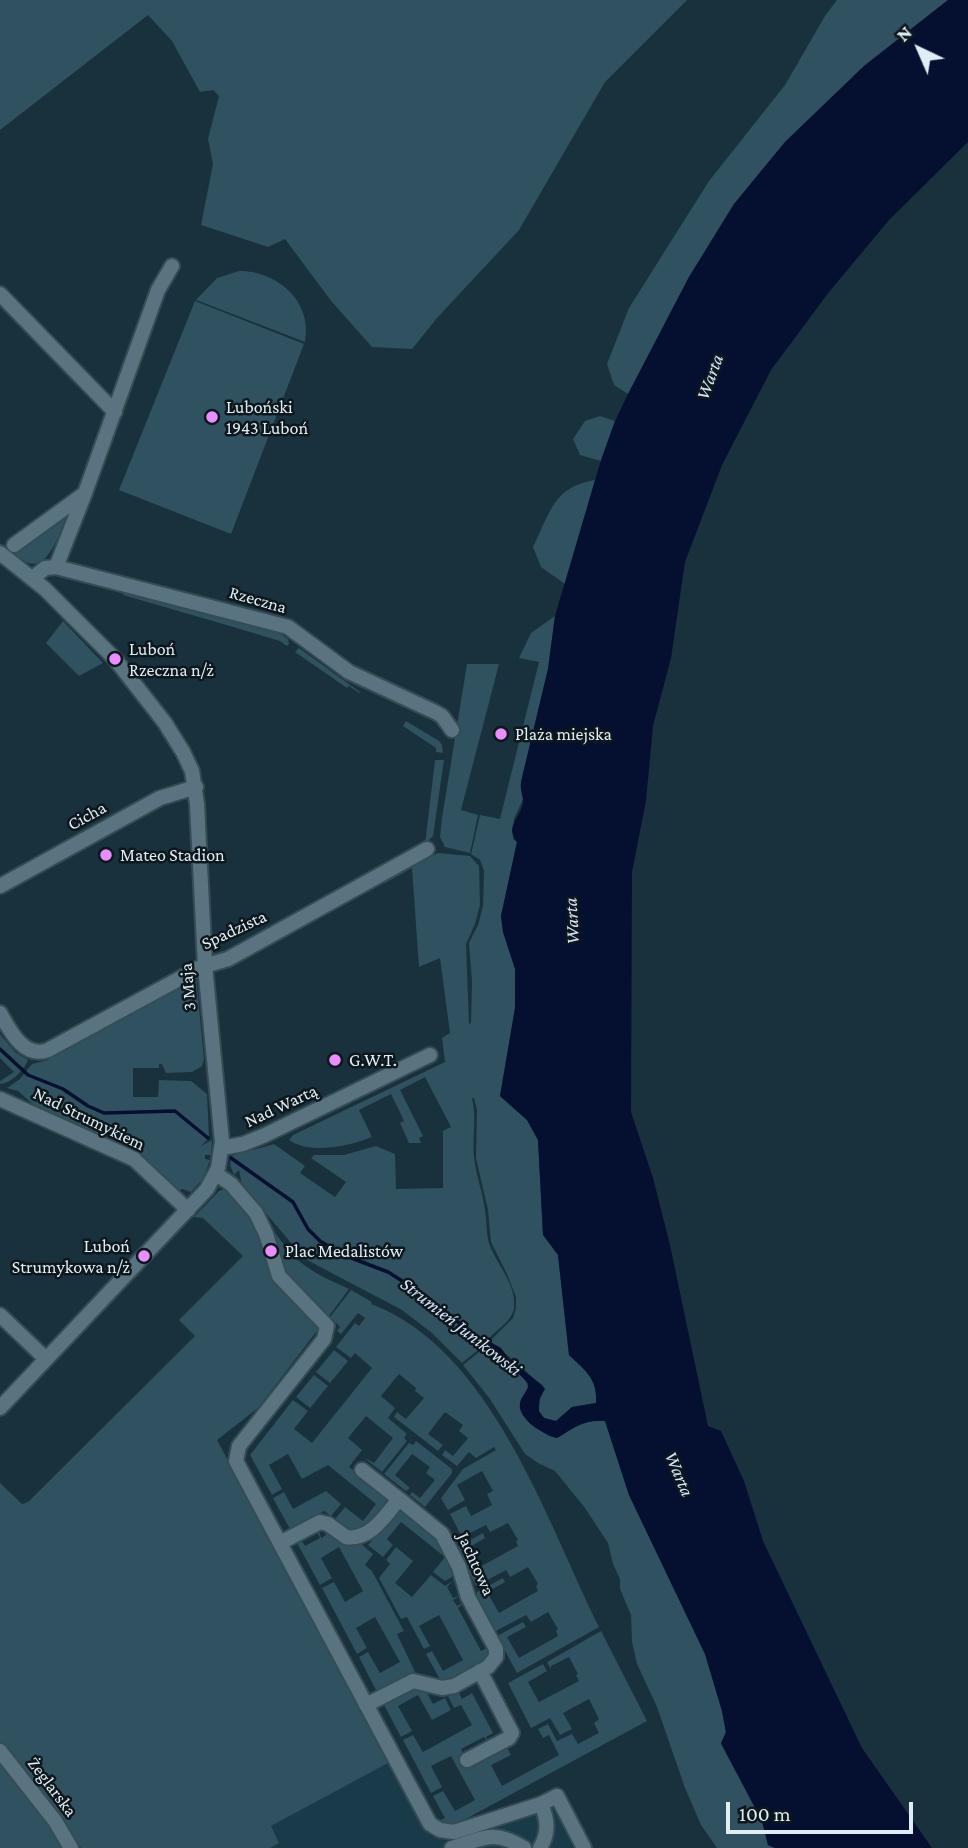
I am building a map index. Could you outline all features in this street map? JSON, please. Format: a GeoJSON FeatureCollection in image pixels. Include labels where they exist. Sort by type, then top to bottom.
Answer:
{"type":"FeatureCollection","features":[{"type":"Feature","properties":{"kind":"street"},"geometry":{"type":"LineString","coordinates":[[33,578],[45,568],[57,566],[85,493],[111,409],[158,290],[172,266]]}},
{"type":"Feature","properties":{"kind":"street"},"geometry":{"type":"LineString","coordinates":[[0,294],[111,409]]}},
{"type":"Feature","properties":{"kind":"street"},"geometry":{"type":"LineString","coordinates":[[14,544],[85,493]]}},
{"type":"Feature","properties":{"kind":"street","name":"3 Maja"},"geometry":{"type":"LineString","coordinates":[[0,553],[33,578],[100,642],[130,677],[177,742],[190,765],[195,787],[205,966],[222,1148],[216,1174],[207,1189],[0,1408]]}},
{"type":"Feature","properties":{"kind":"street","name":"Rzeczna"},"geometry":{"type":"LineString","coordinates":[[57,566],[288,627],[349,672],[442,716],[452,730]]}},
{"type":"Feature","properties":{"kind":"street","name":"Cicha"},"geometry":{"type":"LineString","coordinates":[[0,886],[160,798],[195,787]]}},
{"type":"Feature","properties":{"kind":"street","name":"Spadzista"},"geometry":{"type":"LineString","coordinates":[[0,1013],[12,1034],[28,1049],[42,1052],[205,966],[228,959],[427,849]]}},
{"type":"Feature","properties":{"kind":"street","name":"Nad Wartą"},"geometry":{"type":"LineString","coordinates":[[222,1148],[263,1136],[430,1055]]}},
{"type":"Feature","properties":{"kind":"street","name":"Nad Strumykiem"},"geometry":{"type":"LineString","coordinates":[[0,1098],[134,1159],[188,1210]]}},
{"type":"Feature","properties":{"kind":"street"},"geometry":{"type":"LineString","coordinates":[[216,1174],[231,1184],[256,1213],[264,1226],[279,1276],[327,1326],[324,1339],[236,1451],[238,1465],[430,1824],[437,1829],[454,1832],[541,1804],[557,1796],[584,1848]]}},
{"type":"Feature","properties":{"kind":"street"},"geometry":{"type":"LineString","coordinates":[[0,1315],[47,1359]]}},
{"type":"Feature","properties":{"kind":"street"},"geometry":{"type":"LineString","coordinates":[[279,1543],[320,1522],[328,1524],[346,1537],[360,1536],[380,1523],[399,1499],[362,1470]]}},
{"type":"Feature","properties":{"kind":"street","name":"Jachtowa"},"geometry":{"type":"LineString","coordinates":[[399,1499],[438,1530],[459,1567],[468,1597],[496,1649],[496,1657],[488,1667],[480,1671]]}},
{"type":"Feature","properties":{"kind":"street"},"geometry":{"type":"LineString","coordinates":[[366,1706],[413,1681],[448,1688],[480,1671],[512,1733],[509,1738],[467,1760]]}},
{"type":"Feature","properties":{"kind":"street","name":"Żeglarska"},"geometry":{"type":"LineString","coordinates":[[0,1751],[55,1821],[71,1848]]}},
{"type":"Feature","properties":{"kind":"street"},"geometry":{"type":"LineString","coordinates":[[540,1848],[547,1826],[541,1804]]}},
{"type":"Feature","properties":{"kind":"street"},"geometry":{"type":"LineString","coordinates":[[452,1848],[496,1836],[509,1838],[524,1848]]}},
{"type":"Feature","properties":{"kind":"shaded area"},"geometry":{"type":"Polygon","coordinates":[[[0,0],[687,0],[605,82],[519,230],[437,318],[412,349],[372,347],[332,302],[285,239],[268,247],[201,225],[213,164],[208,139],[219,96],[213,90],[200,92],[172,41],[148,15],[0,130],[0,0]]]}},
{"type":"Feature","properties":{"kind":"shaded area"},"geometry":{"type":"Polygon","coordinates":[[[837,0],[948,0],[864,66],[785,142],[734,204],[689,277],[628,394],[614,385],[607,364],[629,308],[709,181],[785,85],[837,0]]]}},
{"type":"Feature","properties":{"kind":"shaded area"},"geometry":{"type":"Polygon","coordinates":[[[239,271],[266,276],[289,291],[303,314],[305,342],[196,300],[217,278],[239,271]]]}},
{"type":"Feature","properties":{"kind":"shaded area","name":"Luboński 1943 Luboń"},"geometry":{"type":"Polygon","coordinates":[[[195,301],[304,344],[231,534],[119,490],[195,301]]]}},
{"type":"Feature","properties":{"kind":"shaded area"},"geometry":{"type":"Polygon","coordinates":[[[600,416],[615,421],[601,461],[580,455],[573,439],[585,421],[600,416]]]}},
{"type":"Feature","properties":{"kind":"shaded area"},"geometry":{"type":"Polygon","coordinates":[[[595,480],[565,584],[541,567],[533,547],[561,495],[581,483],[595,480]]]}},
{"type":"Feature","properties":{"kind":"shaded area"},"geometry":{"type":"Polygon","coordinates":[[[62,515],[65,520],[60,533],[42,561],[28,563],[5,547],[17,549],[62,515]]]}},
{"type":"Feature","properties":{"kind":"shaded area"},"geometry":{"type":"Polygon","coordinates":[[[125,591],[278,632],[288,639],[289,644],[287,646],[280,641],[123,595],[125,591]]]}},
{"type":"Feature","properties":{"kind":"shaded area"},"geometry":{"type":"Polygon","coordinates":[[[555,616],[548,669],[521,782],[523,799],[514,819],[513,839],[517,842],[501,916],[503,932],[515,969],[515,1008],[500,1096],[527,1120],[538,1140],[543,1234],[558,1255],[569,1355],[589,1376],[595,1387],[596,1403],[572,1407],[556,1421],[544,1418],[539,1412],[541,1392],[537,1382],[489,1342],[513,1318],[516,1297],[491,1242],[488,1210],[476,1158],[477,1110],[474,1098],[474,1157],[488,1239],[509,1282],[514,1308],[507,1322],[487,1341],[469,1331],[483,1346],[462,1363],[432,1333],[402,1310],[309,1261],[242,1185],[239,1170],[234,1175],[230,1165],[232,1156],[239,1153],[238,1151],[274,1144],[305,1166],[300,1173],[335,1197],[346,1182],[311,1158],[314,1155],[344,1155],[376,1146],[395,1154],[396,1189],[443,1188],[443,1131],[451,1127],[425,1077],[400,1090],[423,1136],[419,1138],[421,1143],[409,1143],[400,1123],[404,1121],[391,1094],[359,1110],[372,1137],[330,1148],[308,1147],[289,1140],[293,1135],[445,1062],[442,1038],[450,1033],[440,958],[419,967],[412,868],[385,883],[383,880],[438,853],[470,856],[479,866],[480,905],[466,944],[469,1024],[471,1023],[469,943],[483,906],[484,871],[480,860],[471,854],[480,815],[500,819],[539,662],[519,658],[531,633],[555,616]]]}},
{"type":"Feature","properties":{"kind":"shaded area"},"geometry":{"type":"Polygon","coordinates":[[[63,621],[103,663],[79,676],[46,643],[63,621]]]}},
{"type":"Feature","properties":{"kind":"shaded area"},"geometry":{"type":"Polygon","coordinates":[[[299,648],[360,692],[349,686],[347,688],[295,652],[299,648]]]}},
{"type":"Feature","properties":{"kind":"shaded area"},"geometry":{"type":"Polygon","coordinates":[[[467,664],[499,664],[461,810],[478,815],[470,853],[445,847],[440,837],[467,664]]]}},
{"type":"Feature","properties":{"kind":"shaded area"},"geometry":{"type":"Polygon","coordinates":[[[406,721],[439,741],[443,753],[436,752],[436,748],[403,726],[406,721]]]}},
{"type":"Feature","properties":{"kind":"shaded area"},"geometry":{"type":"Polygon","coordinates":[[[435,760],[444,760],[433,836],[425,844],[435,760]]]}},
{"type":"Feature","properties":{"kind":"shaded area"},"geometry":{"type":"Polygon","coordinates":[[[196,976],[204,1059],[202,1066],[192,1072],[166,1073],[162,1064],[159,1064],[159,1068],[133,1068],[133,1097],[158,1097],[159,1080],[191,1081],[207,1094],[209,1138],[201,1146],[212,1140],[211,1155],[205,1155],[205,1159],[210,1160],[203,1179],[191,1192],[182,1189],[179,1191],[140,1155],[133,1141],[111,1131],[101,1134],[92,1132],[36,1107],[18,1091],[7,1088],[20,1079],[32,1064],[48,1060],[47,1056],[196,976]]]}},
{"type":"Feature","properties":{"kind":"shaded area"},"geometry":{"type":"Polygon","coordinates":[[[0,1034],[15,1052],[28,1060],[17,1076],[0,1084],[0,1081],[14,1072],[0,1058],[0,1034]]]}},
{"type":"Feature","properties":{"kind":"shaded area"},"geometry":{"type":"Polygon","coordinates":[[[224,1189],[248,1212],[262,1239],[320,1327],[258,1408],[217,1440],[390,1762],[271,1826],[279,1843],[270,1848],[81,1848],[0,1743],[0,1483],[22,1504],[28,1502],[195,1336],[179,1320],[243,1256],[203,1218],[194,1217],[224,1189]]]}},
{"type":"Feature","properties":{"kind":"shaded area"},"geometry":{"type":"Polygon","coordinates":[[[269,1225],[301,1263],[349,1289],[329,1316],[287,1276],[269,1225]]]}},
{"type":"Feature","properties":{"kind":"shaded area"},"geometry":{"type":"Polygon","coordinates":[[[351,1290],[413,1326],[450,1358],[482,1398],[536,1490],[599,1627],[517,1673],[497,1636],[523,1622],[526,1627],[507,1637],[519,1658],[558,1636],[558,1629],[548,1612],[531,1622],[526,1615],[494,1632],[476,1597],[477,1592],[503,1578],[505,1582],[487,1592],[499,1613],[538,1591],[538,1584],[528,1567],[510,1577],[506,1570],[476,1586],[456,1548],[483,1533],[485,1538],[468,1548],[478,1568],[518,1546],[518,1540],[508,1523],[490,1532],[486,1525],[462,1537],[450,1514],[466,1506],[471,1516],[492,1505],[487,1494],[493,1491],[482,1471],[457,1485],[465,1500],[448,1510],[441,1498],[463,1469],[496,1450],[494,1447],[476,1458],[469,1452],[457,1466],[442,1455],[445,1450],[453,1456],[468,1438],[459,1431],[463,1425],[445,1412],[428,1434],[443,1445],[438,1451],[394,1417],[397,1412],[406,1419],[424,1398],[399,1374],[381,1396],[395,1408],[388,1418],[407,1434],[404,1438],[407,1441],[382,1472],[363,1457],[374,1463],[393,1438],[366,1416],[348,1438],[362,1450],[349,1467],[390,1500],[375,1522],[353,1534],[335,1519],[345,1507],[363,1521],[376,1504],[328,1465],[302,1479],[288,1454],[269,1465],[282,1489],[272,1495],[250,1455],[293,1400],[308,1411],[294,1429],[312,1443],[372,1368],[355,1353],[351,1358],[336,1347],[355,1323],[359,1326],[365,1318],[358,1313],[341,1334],[337,1331],[340,1327],[330,1317],[351,1290]]]}},
{"type":"Feature","properties":{"kind":"shaded area"},"geometry":{"type":"Polygon","coordinates":[[[484,1348],[494,1363],[523,1377],[528,1387],[522,1399],[529,1422],[549,1436],[557,1438],[584,1423],[605,1421],[629,1495],[705,1654],[726,1733],[721,1744],[762,1821],[768,1845],[775,1848],[717,1848],[701,1825],[657,1707],[637,1664],[632,1642],[631,1615],[620,1589],[620,1579],[608,1543],[585,1508],[555,1471],[525,1454],[490,1399],[463,1365],[484,1348]]]}},
{"type":"Feature","properties":{"kind":"shaded area"},"geometry":{"type":"Polygon","coordinates":[[[334,1350],[348,1361],[330,1383],[316,1372],[334,1350]]]}},
{"type":"Feature","properties":{"kind":"shaded area"},"geometry":{"type":"Polygon","coordinates":[[[314,1375],[328,1386],[310,1408],[296,1397],[314,1375]]]}},
{"type":"Feature","properties":{"kind":"shaded area"},"geometry":{"type":"Polygon","coordinates":[[[416,1441],[452,1469],[452,1473],[425,1507],[410,1495],[412,1492],[420,1498],[435,1480],[426,1473],[430,1467],[412,1454],[395,1475],[410,1488],[406,1491],[384,1474],[409,1443],[413,1445],[416,1441]]]}},
{"type":"Feature","properties":{"kind":"shaded area"},"geometry":{"type":"Polygon","coordinates":[[[326,1491],[341,1504],[331,1516],[324,1511],[290,1529],[273,1498],[284,1492],[293,1509],[326,1491]]]}},
{"type":"Feature","properties":{"kind":"shaded area"},"geometry":{"type":"Polygon","coordinates":[[[399,1509],[436,1535],[455,1570],[452,1577],[445,1581],[433,1572],[445,1557],[401,1522],[387,1539],[393,1545],[383,1557],[368,1545],[399,1509]]]}},
{"type":"Feature","properties":{"kind":"shaded area"},"geometry":{"type":"Polygon","coordinates":[[[320,1528],[321,1538],[329,1530],[345,1543],[359,1542],[373,1554],[365,1565],[372,1571],[404,1631],[397,1634],[415,1672],[377,1692],[359,1657],[368,1652],[380,1673],[400,1662],[375,1617],[356,1628],[367,1648],[357,1654],[322,1588],[334,1582],[345,1602],[363,1591],[339,1547],[321,1558],[332,1578],[320,1585],[296,1541],[300,1538],[305,1546],[320,1538],[316,1530],[320,1528]]]}},
{"type":"Feature","properties":{"kind":"shaded area"},"geometry":{"type":"Polygon","coordinates":[[[396,1547],[413,1561],[395,1583],[412,1597],[431,1575],[445,1586],[453,1581],[447,1587],[453,1598],[461,1595],[453,1600],[457,1606],[465,1602],[458,1608],[481,1651],[489,1647],[489,1660],[450,1682],[442,1683],[426,1654],[432,1651],[443,1671],[463,1660],[439,1615],[419,1626],[430,1646],[424,1649],[407,1617],[401,1619],[379,1578],[390,1564],[386,1560],[396,1547]]]}},
{"type":"Feature","properties":{"kind":"shaded area"},"geometry":{"type":"Polygon","coordinates":[[[601,1631],[647,1721],[460,1822],[438,1825],[437,1822],[445,1818],[433,1796],[443,1791],[455,1811],[475,1800],[451,1756],[431,1766],[442,1787],[431,1793],[403,1740],[413,1735],[423,1752],[472,1725],[461,1705],[454,1708],[448,1696],[458,1691],[462,1699],[472,1693],[493,1733],[486,1737],[489,1744],[484,1737],[461,1749],[469,1766],[506,1746],[511,1755],[491,1765],[502,1786],[559,1755],[549,1735],[543,1738],[538,1729],[548,1724],[557,1741],[572,1734],[578,1744],[599,1733],[594,1723],[599,1719],[589,1699],[563,1713],[572,1729],[560,1735],[550,1718],[531,1728],[508,1683],[543,1664],[547,1671],[528,1682],[539,1702],[579,1681],[569,1657],[551,1666],[551,1669],[547,1662],[601,1631]]]}},
{"type":"Feature","properties":{"kind":"shaded area"},"geometry":{"type":"Polygon","coordinates":[[[415,1688],[426,1691],[433,1704],[445,1698],[451,1710],[432,1720],[418,1695],[398,1706],[412,1731],[401,1737],[384,1705],[415,1688]]]}},
{"type":"Feature","properties":{"kind":"shaded area"},"geometry":{"type":"Polygon","coordinates":[[[0,1759],[67,1848],[0,1848],[0,1759]]]}},
{"type":"Feature","properties":{"kind":"shaded area"},"geometry":{"type":"Polygon","coordinates":[[[390,1762],[430,1836],[449,1842],[552,1805],[573,1848],[270,1848],[279,1843],[271,1826],[390,1762]]]}},
{"type":"Feature","properties":{"kind":"water","name":"Warta"},"geometry":{"type":"Polygon","coordinates":[[[948,0],[968,0],[968,142],[889,220],[829,292],[771,370],[722,465],[685,562],[671,658],[653,726],[646,801],[632,872],[631,1112],[653,1178],[670,1245],[708,1426],[721,1431],[744,1481],[763,1541],[862,1748],[932,1848],[775,1848],[768,1845],[762,1821],[721,1743],[726,1732],[705,1654],[629,1495],[605,1421],[585,1423],[557,1438],[539,1430],[527,1420],[520,1409],[528,1383],[508,1366],[490,1360],[487,1352],[467,1329],[501,1348],[509,1359],[542,1385],[545,1389],[539,1400],[539,1411],[544,1418],[556,1421],[572,1407],[596,1403],[593,1381],[569,1355],[558,1255],[543,1235],[538,1140],[527,1120],[500,1096],[515,1008],[515,969],[503,932],[501,916],[517,842],[512,830],[521,810],[521,782],[548,669],[555,616],[601,460],[628,394],[689,277],[734,204],[785,142],[864,66],[948,0]]]}},
{"type":"Feature","properties":{"kind":"waterway","name":"Strumień Junikowski"},"geometry":{"type":"LineString","coordinates":[[0,1049],[28,1075],[63,1089],[104,1113],[175,1111],[208,1138]]}},
{"type":"Feature","properties":{"kind":"waterway","name":"Strumień Junikowski"},"geometry":{"type":"LineString","coordinates":[[231,1158],[293,1202],[308,1229],[320,1241],[341,1254],[388,1272],[426,1296],[469,1331]]}},
{"type":"Feature","properties":{"kind":"place","name":"Luboński 1943 Luboń"},"geometry":{"type":"Point","coordinates":[212,417]}},
{"type":"Feature","properties":{"kind":"place","name":"Luboń Rzeczna n/ż"},"geometry":{"type":"Point","coordinates":[115,659]}},
{"type":"Feature","properties":{"kind":"place","name":"Plaża miejska"},"geometry":{"type":"Point","coordinates":[501,734]}},
{"type":"Feature","properties":{"kind":"place","name":"Mateo Stadion"},"geometry":{"type":"Point","coordinates":[106,855]}},
{"type":"Feature","properties":{"kind":"place","name":"G.W.T."},"geometry":{"type":"Point","coordinates":[335,1060]}},
{"type":"Feature","properties":{"kind":"place","name":"Plac Medalistów"},"geometry":{"type":"Point","coordinates":[271,1251]}},
{"type":"Feature","properties":{"kind":"place","name":"Luboń Strumykowa n/ż"},"geometry":{"type":"Point","coordinates":[144,1256]}}]}
